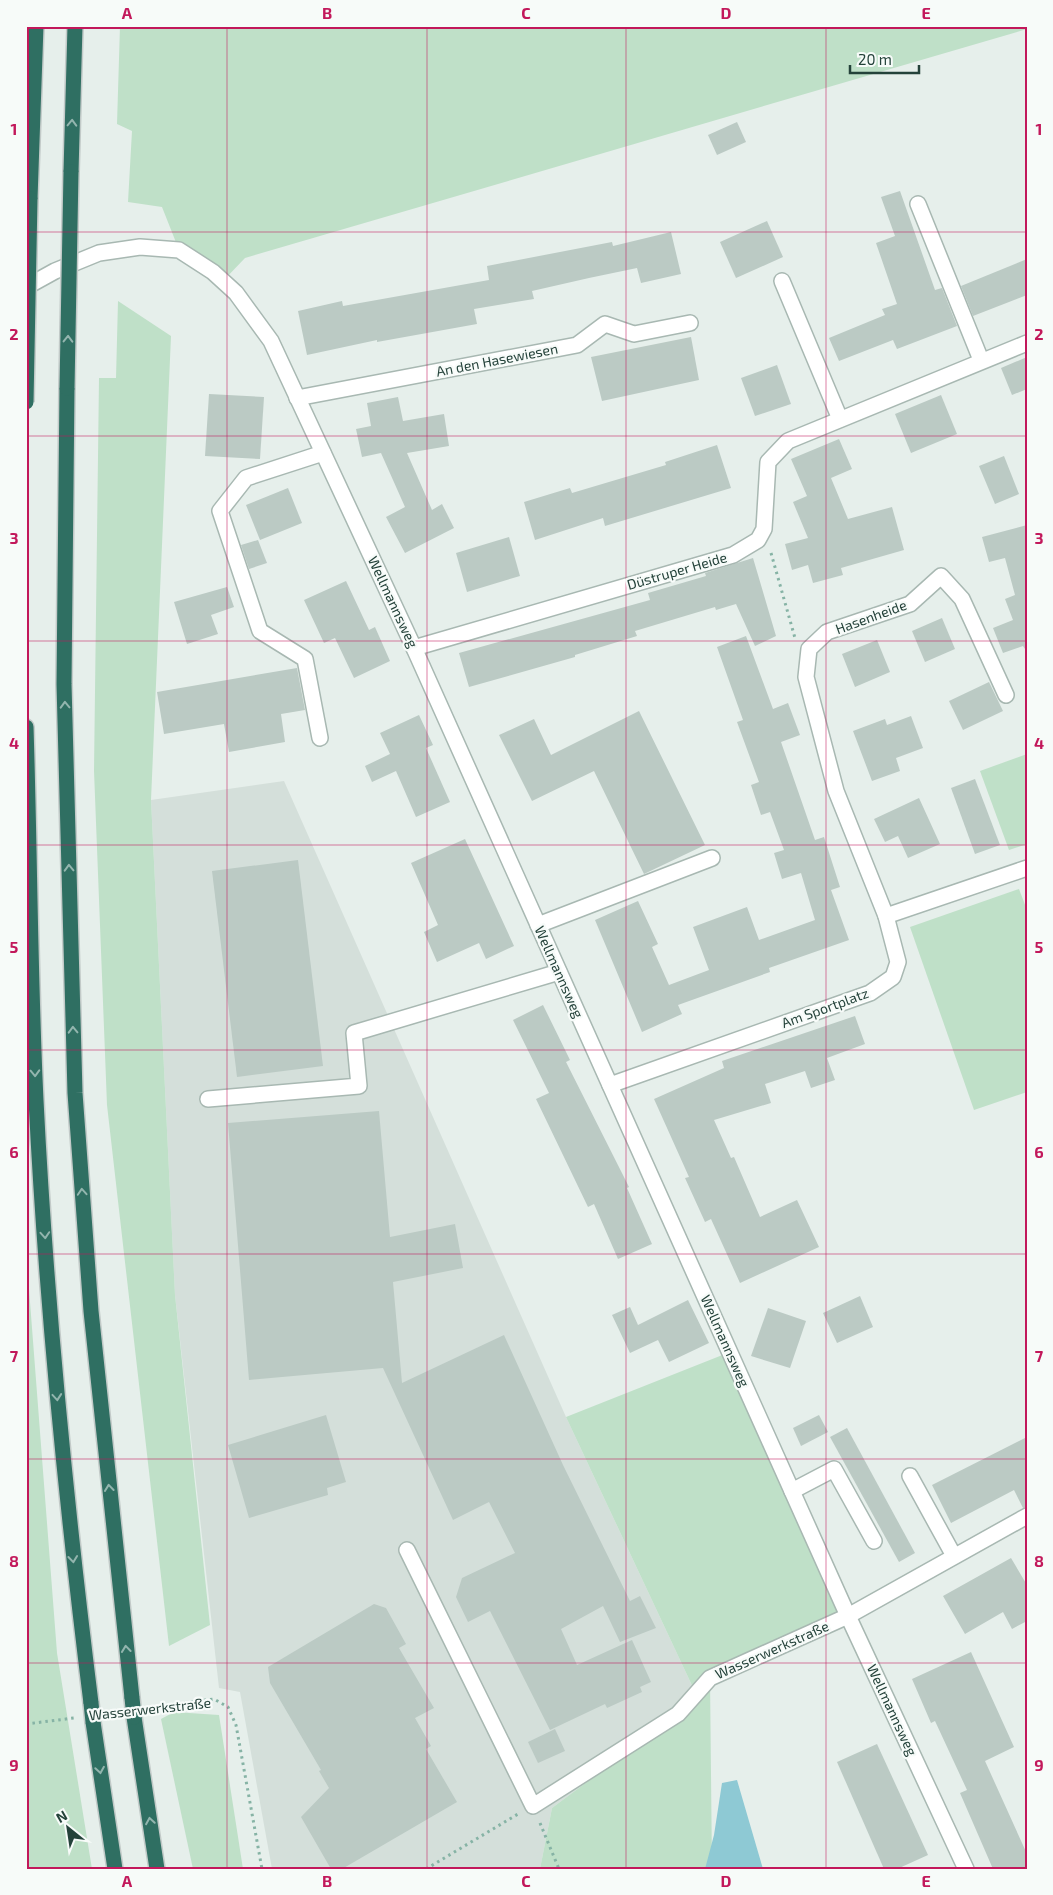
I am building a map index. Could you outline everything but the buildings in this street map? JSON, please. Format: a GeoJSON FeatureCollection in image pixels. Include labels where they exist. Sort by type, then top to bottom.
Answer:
{"type":"FeatureCollection","features":[{"type":"Feature","properties":{"kind":"highway"},"geometry":{"type":"LineString","coordinates":[[26,402],[36,26]]}},
{"type":"Feature","properties":{"kind":"highway"},"geometry":{"type":"LineString","coordinates":[[75,26],[67,388],[64,684],[75,1093],[91,1311],[132,1698],[140,1712],[158,1869]]}},
{"type":"Feature","properties":{"kind":"highway"},"geometry":{"type":"LineString","coordinates":[[26,727],[36,1100],[50,1318],[73,1562],[93,1722],[115,1869]]}},
{"type":"Feature","properties":{"kind":"street"},"geometry":{"type":"LineString","coordinates":[[918,204],[981,360]]}},
{"type":"Feature","properties":{"kind":"street","name":"Wellmannsweg"},"geometry":{"type":"LineString","coordinates":[[26,287],[56,271],[99,254],[140,247],[179,250],[213,272],[236,293],[271,341],[414,648],[848,1616],[966,1869]]}},
{"type":"Feature","properties":{"kind":"street"},"geometry":{"type":"LineString","coordinates":[[782,281],[840,419]]}},
{"type":"Feature","properties":{"kind":"street","name":"An den Hasewiesen"},"geometry":{"type":"LineString","coordinates":[[297,398],[577,345],[605,324],[634,334],[690,323]]}},
{"type":"Feature","properties":{"kind":"street"},"geometry":{"type":"LineString","coordinates":[[764,529],[768,462],[788,441],[981,360],[1027,343]]}},
{"type":"Feature","properties":{"kind":"street"},"geometry":{"type":"LineString","coordinates":[[320,738],[306,660],[260,630],[220,511],[246,478],[323,453]]}},
{"type":"Feature","properties":{"kind":"street","name":"Düstruper Heide"},"geometry":{"type":"LineString","coordinates":[[414,648],[733,555],[758,540],[764,529]]}},
{"type":"Feature","properties":{"kind":"street","name":"Hasenheide"},"geometry":{"type":"LineString","coordinates":[[886,916],[836,791],[806,677],[809,649],[827,632],[910,604],[941,576],[962,599],[1006,695]]}},
{"type":"Feature","properties":{"kind":"street"},"geometry":{"type":"LineString","coordinates":[[538,925],[712,858]]}},
{"type":"Feature","properties":{"kind":"street"},"geometry":{"type":"LineString","coordinates":[[886,916],[1027,868]]}},
{"type":"Feature","properties":{"kind":"street","name":"Am Sportplatz"},"geometry":{"type":"LineString","coordinates":[[610,1085],[870,993],[894,977],[898,962],[886,916]]}},
{"type":"Feature","properties":{"kind":"street"},"geometry":{"type":"LineString","coordinates":[[208,1099],[359,1086],[354,1033],[559,972]]}},
{"type":"Feature","properties":{"kind":"street"},"geometry":{"type":"LineString","coordinates":[[792,1491],[834,1469],[874,1541]]}},
{"type":"Feature","properties":{"kind":"street"},"geometry":{"type":"LineString","coordinates":[[910,1476],[954,1556]]}},
{"type":"Feature","properties":{"kind":"street","name":"Wasserwerkstraße"},"geometry":{"type":"LineString","coordinates":[[533,1806],[678,1714],[710,1678],[848,1616],[1027,1516]]}},
{"type":"Feature","properties":{"kind":"street"},"geometry":{"type":"LineString","coordinates":[[407,1550],[533,1806]]}},
{"type":"Feature","properties":{"kind":"path"},"geometry":{"type":"LineString","coordinates":[[764,529],[795,640]]}},
{"type":"Feature","properties":{"kind":"path","name":"Wasserwerkstraße"},"geometry":{"type":"LineString","coordinates":[[140,1712],[214,1699],[228,1707],[236,1725],[262,1869]]}},
{"type":"Feature","properties":{"kind":"path","name":"Wasserwerkstraße"},"geometry":{"type":"LineString","coordinates":[[26,1724],[76,1718]]}},
{"type":"Feature","properties":{"kind":"path"},"geometry":{"type":"LineString","coordinates":[[426,1869],[533,1806],[559,1869]]}},
{"type":"Feature","properties":{"kind":"shaded area"},"geometry":{"type":"Polygon","coordinates":[[[284,781],[566,1417],[696,1694],[678,1714],[552,1808],[540,1869],[272,1869],[240,1692],[219,1688],[175,1295],[151,800],[284,781]]]}},
{"type":"Feature","properties":{"kind":"green space"},"geometry":{"type":"Polygon","coordinates":[[[120,26],[1027,26],[1027,29],[245,258],[223,281],[179,250],[162,207],[128,202],[132,131],[117,124],[120,26]]]}},
{"type":"Feature","properties":{"kind":"green space"},"geometry":{"type":"Polygon","coordinates":[[[118,301],[171,336],[151,800],[175,1295],[210,1625],[169,1646],[107,1105],[94,771],[99,378],[116,378],[118,301]]]}},
{"type":"Feature","properties":{"kind":"green space"},"geometry":{"type":"Polygon","coordinates":[[[1027,754],[1027,844],[1009,850],[980,771],[1027,754]]]}},
{"type":"Feature","properties":{"kind":"green space"},"geometry":{"type":"Polygon","coordinates":[[[1019,889],[1027,910],[1027,1092],[974,1110],[910,927],[1019,889]]]}},
{"type":"Feature","properties":{"kind":"green space"},"geometry":{"type":"Polygon","coordinates":[[[26,1250],[57,1653],[92,1869],[28,1869],[26,1859],[26,1250]]]}},
{"type":"Feature","properties":{"kind":"green space"},"geometry":{"type":"Polygon","coordinates":[[[730,1352],[848,1616],[710,1678],[712,1869],[540,1869],[552,1808],[678,1714],[696,1694],[566,1417],[730,1352]]]}},
{"type":"Feature","properties":{"kind":"green space"},"geometry":{"type":"Polygon","coordinates":[[[174,1712],[219,1715],[243,1869],[193,1869],[161,1719],[174,1712]]]}},
{"type":"Feature","properties":{"kind":"water"},"geometry":{"type":"Polygon","coordinates":[[[737,1780],[763,1869],[705,1869],[714,1835],[722,1783],[737,1780]]]}}]}
